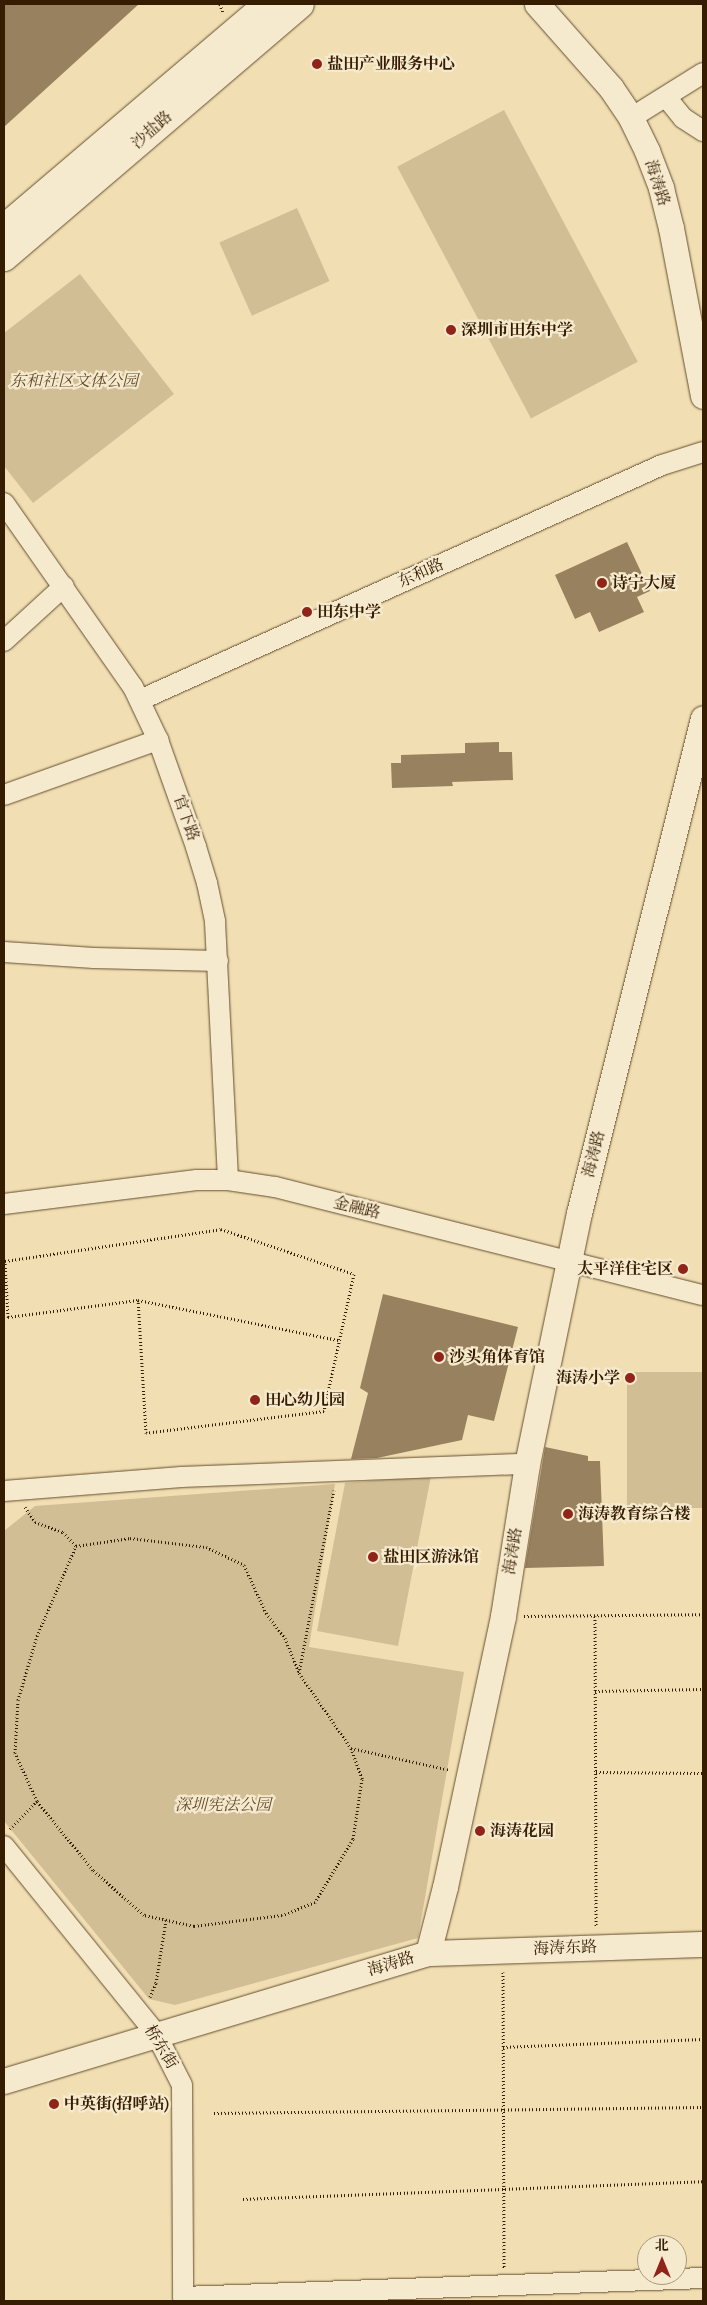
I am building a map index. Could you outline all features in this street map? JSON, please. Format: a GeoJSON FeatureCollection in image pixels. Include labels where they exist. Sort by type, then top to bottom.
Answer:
{"type":"FeatureCollection","features":[{"type":"Feature","properties":{"kind":"main road","name":"沙盐路"},"geometry":{"type":"LineString","coordinates":[[4,229],[268,4]]}},
{"type":"Feature","properties":{"kind":"main road","name":"沙盐路"},"geometry":{"type":"LineString","coordinates":[[4,257],[300,4]]}},
{"type":"Feature","properties":{"kind":"street","name":"海涛路"},"geometry":{"type":"LineString","coordinates":[[537,4],[610,88],[631,118],[661,188],[703,396]]}},
{"type":"Feature","properties":{"kind":"street"},"geometry":{"type":"LineString","coordinates":[[631,118],[703,73]]}},
{"type":"Feature","properties":{"kind":"street"},"geometry":{"type":"LineString","coordinates":[[666,97],[683,118],[703,131]]}},
{"type":"Feature","properties":{"kind":"street","name":"东和路"},"geometry":{"type":"LineString","coordinates":[[140,700],[662,465],[703,452]]}},
{"type":"Feature","properties":{"kind":"street","name":"官下路"},"geometry":{"type":"LineString","coordinates":[[4,503],[126,674],[140,700],[158,740],[207,883],[215,922],[218,961],[228,1180]]}},
{"type":"Feature","properties":{"kind":"street"},"geometry":{"type":"LineString","coordinates":[[4,641],[64,586]]}},
{"type":"Feature","properties":{"kind":"street","name":"海涛路"},"geometry":{"type":"LineString","coordinates":[[4,2081],[428,1953],[469,1774],[502,1616],[527,1464],[580,1213],[703,718]]}},
{"type":"Feature","properties":{"kind":"street"},"geometry":{"type":"LineString","coordinates":[[4,795],[158,740]]}},
{"type":"Feature","properties":{"kind":"street"},"geometry":{"type":"LineString","coordinates":[[4,952],[94,958],[218,961]]}},
{"type":"Feature","properties":{"kind":"street","name":"金融路"},"geometry":{"type":"LineString","coordinates":[[4,1204],[197,1180],[228,1180],[275,1187],[703,1295]]}},
{"type":"Feature","properties":{"kind":"street"},"geometry":{"type":"LineString","coordinates":[[8,1491],[181,1477],[527,1464]]}},
{"type":"Feature","properties":{"kind":"street","name":"桥东街"},"geometry":{"type":"LineString","coordinates":[[4,1846],[156,2034],[182,2085],[183,2297],[504,2284]]}},
{"type":"Feature","properties":{"kind":"street","name":"海涛东路"},"geometry":{"type":"LineString","coordinates":[[428,1953],[703,1944]]}},
{"type":"Feature","properties":{"kind":"street"},"geometry":{"type":"LineString","coordinates":[[504,2284],[703,2278]]}},
{"type":"Feature","properties":{"kind":"path"},"geometry":{"type":"LineString","coordinates":[[220,6],[223,13]]}},
{"type":"Feature","properties":{"kind":"path"},"geometry":{"type":"LineString","coordinates":[[138,1300],[146,1433],[324,1410],[354,1274],[221,1229],[5,1261],[6,1318],[138,1300],[339,1340]]}},
{"type":"Feature","properties":{"kind":"path"},"geometry":{"type":"LineString","coordinates":[[298,1673],[337,1471]]}},
{"type":"Feature","properties":{"kind":"path"},"geometry":{"type":"LineString","coordinates":[[8,1491],[35,1522],[63,1532],[76,1546]]}},
{"type":"Feature","properties":{"kind":"path"},"geometry":{"type":"LineString","coordinates":[[130,1538],[206,1547],[244,1565],[266,1613],[285,1638],[298,1673],[351,1748],[362,1779],[354,1839],[315,1902],[282,1915],[194,1926],[144,1915],[93,1870],[37,1800],[15,1753],[18,1700],[37,1636],[76,1546],[130,1538]]}},
{"type":"Feature","properties":{"kind":"path"},"geometry":{"type":"LineString","coordinates":[[502,1616],[703,1614]]}},
{"type":"Feature","properties":{"kind":"path"},"geometry":{"type":"LineString","coordinates":[[595,1616],[596,1947]]}},
{"type":"Feature","properties":{"kind":"path"},"geometry":{"type":"LineString","coordinates":[[595,1691],[703,1689]]}},
{"type":"Feature","properties":{"kind":"path"},"geometry":{"type":"LineString","coordinates":[[351,1748],[469,1774]]}},
{"type":"Feature","properties":{"kind":"path"},"geometry":{"type":"LineString","coordinates":[[596,1772],[703,1773]]}},
{"type":"Feature","properties":{"kind":"path"},"geometry":{"type":"LineString","coordinates":[[4,1836],[37,1800]]}},
{"type":"Feature","properties":{"kind":"path"},"geometry":{"type":"LineString","coordinates":[[138,2011],[149,1999],[156,1983],[166,1920]]}},
{"type":"Feature","properties":{"kind":"path"},"geometry":{"type":"LineString","coordinates":[[503,1950],[504,2284]]}},
{"type":"Feature","properties":{"kind":"path"},"geometry":{"type":"LineString","coordinates":[[503,2047],[703,2039]]}},
{"type":"Feature","properties":{"kind":"path"},"geometry":{"type":"LineString","coordinates":[[214,2113],[703,2107]]}},
{"type":"Feature","properties":{"kind":"path"},"geometry":{"type":"LineString","coordinates":[[243,2199],[703,2181]]}},
{"type":"Feature","properties":{"kind":"green space"},"geometry":{"type":"Polygon","coordinates":[[[504,110],[638,362],[531,418],[397,167],[504,110]]]}},
{"type":"Feature","properties":{"kind":"green space"},"geometry":{"type":"Polygon","coordinates":[[[297,208],[330,281],[252,316],[219,243],[297,208]]]}},
{"type":"Feature","properties":{"kind":"green space","name":"东和社区文体公园"},"geometry":{"type":"Polygon","coordinates":[[[80,274],[174,394],[33,503],[4,466],[4,333],[80,274]]]}},
{"type":"Feature","properties":{"kind":"green space"},"geometry":{"type":"Polygon","coordinates":[[[627,1372],[703,1372],[703,1508],[627,1508],[627,1372]]]}},
{"type":"Feature","properties":{"kind":"green space","name":"盐田区游泳馆"},"geometry":{"type":"Polygon","coordinates":[[[431,1476],[398,1646],[317,1631],[345,1483],[431,1476]]]}},
{"type":"Feature","properties":{"kind":"green space","name":"深圳宪法公园"},"geometry":{"type":"Polygon","coordinates":[[[335,1484],[309,1647],[464,1672],[418,1938],[175,2005],[149,1999],[4,1821],[4,1531],[35,1506],[335,1484]]]}},
{"type":"Feature","properties":{"kind":"building"},"geometry":{"type":"Polygon","coordinates":[[[4,4],[139,4],[4,127],[4,4]]]}},
{"type":"Feature","properties":{"kind":"building","name":"诗宁大厦"},"geometry":{"type":"Polygon","coordinates":[[[627,542],[650,591],[637,597],[644,612],[599,632],[590,612],[575,619],[555,575],[627,542]]]}},
{"type":"Feature","properties":{"kind":"building"},"geometry":{"type":"Polygon","coordinates":[[[499,742],[499,752],[512,752],[513,780],[452,782],[453,786],[392,788],[391,763],[401,763],[401,755],[465,753],[465,743],[499,742]]]}},
{"type":"Feature","properties":{"kind":"building","name":"沙头角体育馆"},"geometry":{"type":"Polygon","coordinates":[[[383,1294],[518,1327],[494,1421],[468,1415],[462,1440],[377,1458],[351,1459],[368,1393],[360,1388],[383,1294]]]}},
{"type":"Feature","properties":{"kind":"building","name":"海涛教育综合楼"},"geometry":{"type":"Polygon","coordinates":[[[545,1447],[588,1456],[588,1461],[600,1461],[604,1566],[525,1568],[545,1447]]]}},
{"type":"Feature","properties":{"kind":"place","name":"盐田产业服务中心"},"geometry":{"type":"Point","coordinates":[317,64]}},
{"type":"Feature","properties":{"kind":"place","name":"深圳市田东中学"},"geometry":{"type":"Point","coordinates":[451,330]}},
{"type":"Feature","properties":{"kind":"place","name":"诗宁大厦"},"geometry":{"type":"Point","coordinates":[602,583]}},
{"type":"Feature","properties":{"kind":"place","name":"田东中学"},"geometry":{"type":"Point","coordinates":[307,612]}},
{"type":"Feature","properties":{"kind":"place","name":"太平洋住宅区"},"geometry":{"type":"Point","coordinates":[683,1269]}},
{"type":"Feature","properties":{"kind":"place","name":"沙头角体育馆"},"geometry":{"type":"Point","coordinates":[439,1357]}},
{"type":"Feature","properties":{"kind":"place","name":"海涛小学"},"geometry":{"type":"Point","coordinates":[630,1378]}},
{"type":"Feature","properties":{"kind":"place","name":"田心幼儿园"},"geometry":{"type":"Point","coordinates":[255,1400]}},
{"type":"Feature","properties":{"kind":"place","name":"海涛教育综合楼"},"geometry":{"type":"Point","coordinates":[568,1514]}},
{"type":"Feature","properties":{"kind":"place","name":"盐田区游泳馆"},"geometry":{"type":"Point","coordinates":[373,1557]}},
{"type":"Feature","properties":{"kind":"place","name":"海涛花园"},"geometry":{"type":"Point","coordinates":[480,1831]}},
{"type":"Feature","properties":{"kind":"place","name":"中英街(招呼站)"},"geometry":{"type":"Point","coordinates":[54,2104]}}]}
